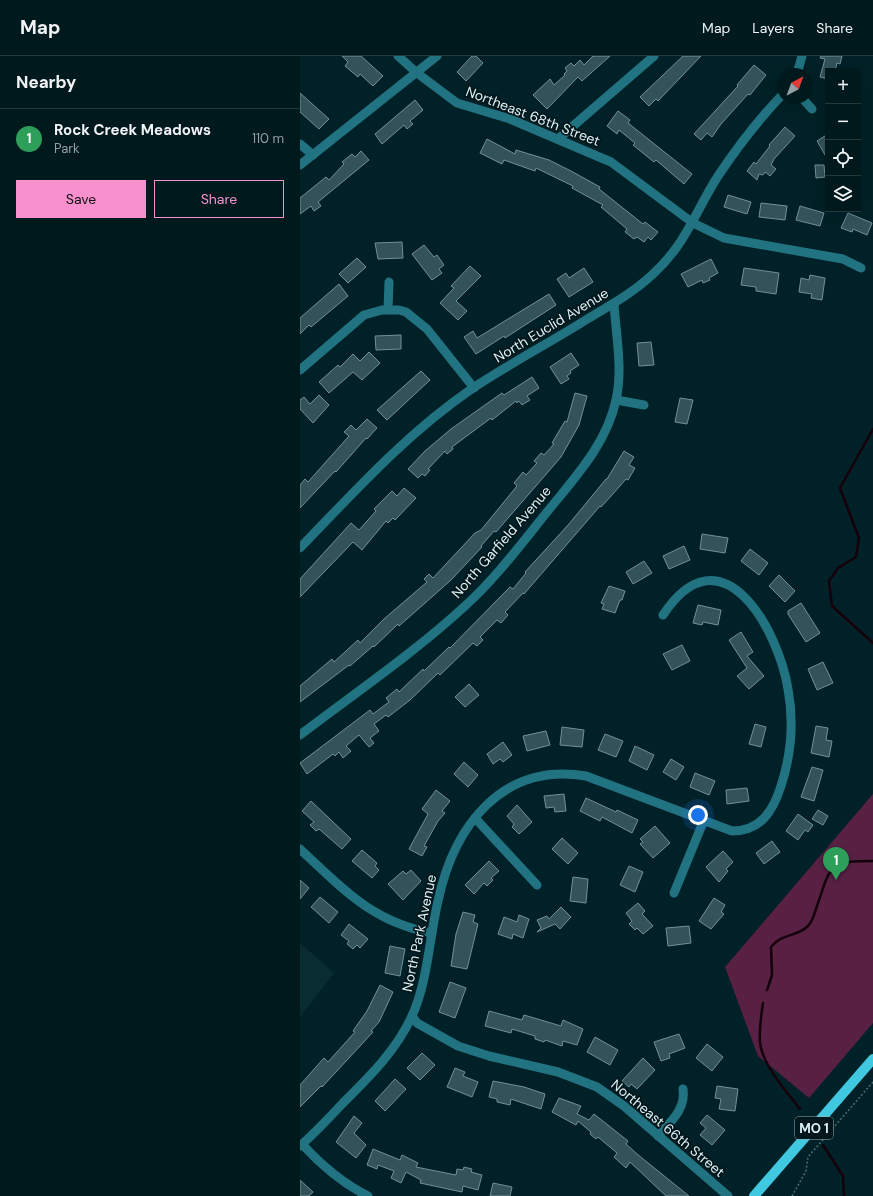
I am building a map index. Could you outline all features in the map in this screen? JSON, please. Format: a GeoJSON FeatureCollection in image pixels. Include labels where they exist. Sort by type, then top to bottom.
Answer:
{"type":"FeatureCollection","features":[{"type":"Feature","properties":{"kind":"main road","name":"MO 1"},"geometry":{"type":"LineString","coordinates":[[754,1196],[873,1059]]}},
{"type":"Feature","properties":{"kind":"street","name":"Northeast 68th Street"},"geometry":{"type":"LineString","coordinates":[[398,56],[417,74],[457,102],[510,119],[611,162],[693,224],[724,238],[843,259],[861,268]]}},
{"type":"Feature","properties":{"kind":"street"},"geometry":{"type":"LineString","coordinates":[[300,165],[417,74],[437,56]]}},
{"type":"Feature","properties":{"kind":"street"},"geometry":{"type":"LineString","coordinates":[[558,139],[654,56]]}},
{"type":"Feature","properties":{"kind":"street"},"geometry":{"type":"LineString","coordinates":[[799,68],[802,56]]}},
{"type":"Feature","properties":{"kind":"street","name":"North Euclid Avenue"},"geometry":{"type":"LineString","coordinates":[[300,548],[403,443],[432,418],[474,388],[614,304],[651,276],[664,264],[676,250],[693,224],[714,182],[735,152],[777,101]]}},
{"type":"Feature","properties":{"kind":"street"},"geometry":{"type":"LineString","coordinates":[[807,104],[812,109]]}},
{"type":"Feature","properties":{"kind":"street"},"geometry":{"type":"LineString","coordinates":[[300,144],[313,155]]}},
{"type":"Feature","properties":{"kind":"street"},"geometry":{"type":"LineString","coordinates":[[388,309],[389,282]]}},
{"type":"Feature","properties":{"kind":"street","name":"North Garfield Avenue"},"geometry":{"type":"LineString","coordinates":[[300,734],[442,627],[489,583],[584,467],[608,425],[616,400],[618,362],[614,304]]}},
{"type":"Feature","properties":{"kind":"street"},"geometry":{"type":"LineString","coordinates":[[300,370],[359,318],[376,311],[388,309],[406,312],[427,329],[474,388]]}},
{"type":"Feature","properties":{"kind":"street"},"geometry":{"type":"LineString","coordinates":[[616,400],[644,405]]}},
{"type":"Feature","properties":{"kind":"street","name":"North Park Avenue"},"geometry":{"type":"LineString","coordinates":[[301,1145],[389,1055],[412,1016],[422,990],[438,901],[445,875],[459,842],[475,818],[495,797],[520,781],[534,776],[564,773],[586,776],[732,831],[744,830],[760,823],[772,809],[784,776],[789,755],[791,733],[789,691],[779,652],[770,633],[755,608],[747,599],[729,586],[718,582],[699,582],[690,586],[671,603],[662,615]]}},
{"type":"Feature","properties":{"kind":"street"},"geometry":{"type":"LineString","coordinates":[[475,818],[537,885]]}},
{"type":"Feature","properties":{"kind":"street"},"geometry":{"type":"LineString","coordinates":[[674,893],[704,820]]}},
{"type":"Feature","properties":{"kind":"street"},"geometry":{"type":"LineString","coordinates":[[300,849],[336,883],[373,913],[400,926],[432,934]]}},
{"type":"Feature","properties":{"kind":"street","name":"Northeast 66th Street"},"geometry":{"type":"LineString","coordinates":[[412,1016],[417,1023],[458,1046],[489,1056],[558,1072],[597,1087],[624,1106],[728,1196]]}},
{"type":"Feature","properties":{"kind":"street"},"geometry":{"type":"LineString","coordinates":[[658,1136],[681,1108],[684,1096],[683,1089]]}},
{"type":"Feature","properties":{"kind":"street"},"geometry":{"type":"LineString","coordinates":[[301,1145],[318,1162],[339,1179],[368,1196]]}},
{"type":"Feature","properties":{"kind":"path"},"geometry":{"type":"LineString","coordinates":[[792,1196],[806,1171],[808,1157],[873,1082]]}},
{"type":"Feature","properties":{"kind":"shaded area"},"geometry":{"type":"Polygon","coordinates":[[[873,794],[873,1023],[809,1098],[758,1056],[725,967],[873,794]]]}},
{"type":"Feature","properties":{"kind":"shaded area"},"geometry":{"type":"Polygon","coordinates":[[[300,943],[334,973],[300,1017],[300,943]]]}},
{"type":"Feature","properties":{"kind":"building"},"geometry":{"type":"Polygon","coordinates":[[[342,56],[361,56],[383,76],[373,86],[360,74],[358,77],[345,66],[348,62],[342,56]]]}},
{"type":"Feature","properties":{"kind":"building"},"geometry":{"type":"Polygon","coordinates":[[[472,56],[476,56],[483,63],[466,81],[457,72],[472,56]]]}},
{"type":"Feature","properties":{"kind":"building"},"geometry":{"type":"Polygon","coordinates":[[[593,56],[610,56],[582,81],[578,77],[547,109],[533,95],[550,79],[554,85],[565,75],[564,74],[567,71],[565,68],[571,63],[574,66],[580,60],[584,65],[593,56]]]}},
{"type":"Feature","properties":{"kind":"building"},"geometry":{"type":"Polygon","coordinates":[[[683,56],[701,56],[658,101],[656,99],[649,106],[640,97],[683,56]]]}},
{"type":"Feature","properties":{"kind":"building"},"geometry":{"type":"Polygon","coordinates":[[[821,56],[842,56],[840,64],[837,63],[836,68],[825,68],[825,78],[820,77],[825,59],[820,58],[821,56]]]}},
{"type":"Feature","properties":{"kind":"building"},"geometry":{"type":"Polygon","coordinates":[[[754,65],[766,75],[750,95],[748,94],[721,124],[712,137],[707,133],[701,140],[694,134],[738,86],[737,85],[754,65]]]}},
{"type":"Feature","properties":{"kind":"building"},"geometry":{"type":"Polygon","coordinates":[[[300,93],[329,119],[319,129],[300,112],[300,93]]]}},
{"type":"Feature","properties":{"kind":"building"},"geometry":{"type":"Polygon","coordinates":[[[415,100],[423,110],[410,121],[413,124],[407,129],[404,125],[382,144],[375,134],[415,100]]]}},
{"type":"Feature","properties":{"kind":"building"},"geometry":{"type":"Polygon","coordinates":[[[618,111],[630,120],[628,123],[692,174],[684,184],[656,160],[654,162],[633,145],[635,143],[619,130],[617,134],[607,126],[618,111]]]}},
{"type":"Feature","properties":{"kind":"building"},"geometry":{"type":"Polygon","coordinates":[[[785,127],[795,136],[774,159],[771,165],[776,169],[770,176],[765,172],[763,175],[759,174],[757,180],[747,171],[754,162],[756,164],[770,146],[769,145],[785,127]]]}},
{"type":"Feature","properties":{"kind":"building"},"geometry":{"type":"Polygon","coordinates":[[[825,136],[825,155],[817,141],[825,136]]]}},
{"type":"Feature","properties":{"kind":"building"},"geometry":{"type":"Polygon","coordinates":[[[487,139],[515,154],[516,150],[549,160],[571,171],[600,187],[599,189],[643,224],[645,222],[658,232],[651,240],[648,237],[644,242],[637,237],[634,239],[625,232],[627,229],[601,207],[603,205],[572,188],[573,186],[536,168],[535,171],[504,160],[502,164],[480,153],[487,139]]]}},
{"type":"Feature","properties":{"kind":"building"},"geometry":{"type":"Polygon","coordinates":[[[361,151],[369,160],[318,202],[321,206],[314,211],[311,206],[300,214],[300,198],[326,177],[329,180],[344,164],[342,162],[352,154],[355,157],[361,151]]]}},
{"type":"Feature","properties":{"kind":"building"},"geometry":{"type":"Polygon","coordinates":[[[815,165],[824,165],[825,177],[816,178],[815,165]]]}},
{"type":"Feature","properties":{"kind":"building"},"geometry":{"type":"Polygon","coordinates":[[[728,195],[751,202],[747,214],[724,207],[728,195]]]}},
{"type":"Feature","properties":{"kind":"building"},"geometry":{"type":"Polygon","coordinates":[[[761,203],[787,206],[785,220],[759,217],[761,203]]]}},
{"type":"Feature","properties":{"kind":"building"},"geometry":{"type":"Polygon","coordinates":[[[800,206],[824,213],[820,226],[796,220],[800,206]]]}},
{"type":"Feature","properties":{"kind":"building"},"geometry":{"type":"Polygon","coordinates":[[[848,213],[872,223],[867,235],[853,229],[852,232],[841,228],[848,213]]]}},
{"type":"Feature","properties":{"kind":"building"},"geometry":{"type":"Polygon","coordinates":[[[402,242],[403,258],[378,259],[375,243],[402,242]]]}},
{"type":"Feature","properties":{"kind":"building"},"geometry":{"type":"Polygon","coordinates":[[[424,245],[434,257],[437,255],[444,265],[439,269],[442,273],[432,280],[412,254],[424,245]]]}},
{"type":"Feature","properties":{"kind":"building"},"geometry":{"type":"Polygon","coordinates":[[[357,258],[366,267],[348,283],[339,274],[357,258]]]}},
{"type":"Feature","properties":{"kind":"building"},"geometry":{"type":"Polygon","coordinates":[[[711,259],[718,273],[709,278],[710,280],[703,283],[702,280],[688,287],[681,274],[711,259]]]}},
{"type":"Feature","properties":{"kind":"building"},"geometry":{"type":"Polygon","coordinates":[[[470,266],[481,276],[456,301],[467,311],[458,320],[440,303],[454,288],[451,286],[470,266]]]}},
{"type":"Feature","properties":{"kind":"building"},"geometry":{"type":"Polygon","coordinates":[[[584,268],[593,282],[569,297],[557,279],[566,273],[569,278],[584,268]]]}},
{"type":"Feature","properties":{"kind":"building"},"geometry":{"type":"Polygon","coordinates":[[[744,268],[779,273],[776,294],[756,291],[756,287],[741,285],[744,268]]]}},
{"type":"Feature","properties":{"kind":"building"},"geometry":{"type":"Polygon","coordinates":[[[810,275],[825,278],[822,300],[811,298],[812,294],[799,292],[801,278],[809,280],[810,275]]]}},
{"type":"Feature","properties":{"kind":"building"},"geometry":{"type":"Polygon","coordinates":[[[339,284],[348,296],[311,327],[309,325],[300,334],[300,318],[339,284]]]}},
{"type":"Feature","properties":{"kind":"building"},"geometry":{"type":"Polygon","coordinates":[[[549,294],[556,305],[505,338],[504,336],[476,354],[464,337],[473,331],[477,338],[549,294]]]}},
{"type":"Feature","properties":{"kind":"building"},"geometry":{"type":"Polygon","coordinates":[[[401,335],[401,349],[376,350],[375,336],[401,335]]]}},
{"type":"Feature","properties":{"kind":"building"},"geometry":{"type":"Polygon","coordinates":[[[651,342],[654,365],[639,366],[637,343],[651,342]]]}},
{"type":"Feature","properties":{"kind":"building"},"geometry":{"type":"Polygon","coordinates":[[[369,352],[380,363],[362,380],[353,372],[329,393],[319,382],[338,365],[340,367],[353,354],[360,361],[369,352]]]}},
{"type":"Feature","properties":{"kind":"building"},"geometry":{"type":"Polygon","coordinates":[[[571,353],[579,365],[570,371],[571,373],[567,376],[569,379],[561,384],[550,367],[571,353]]]}},
{"type":"Feature","properties":{"kind":"building"},"geometry":{"type":"Polygon","coordinates":[[[421,371],[430,380],[387,420],[377,410],[421,371]]]}},
{"type":"Feature","properties":{"kind":"building"},"geometry":{"type":"Polygon","coordinates":[[[532,377],[539,388],[527,396],[530,400],[522,405],[519,401],[517,403],[516,401],[492,420],[491,418],[452,447],[453,449],[447,454],[445,451],[428,469],[430,470],[425,476],[422,474],[418,478],[408,469],[425,451],[451,429],[502,393],[504,395],[532,377]]]}},
{"type":"Feature","properties":{"kind":"building"},"geometry":{"type":"Polygon","coordinates":[[[575,393],[587,396],[579,425],[561,457],[496,532],[494,531],[481,546],[482,547],[451,580],[399,626],[398,624],[374,647],[373,646],[350,666],[349,665],[300,702],[300,686],[332,659],[334,662],[358,640],[360,643],[384,619],[427,582],[424,579],[429,574],[433,578],[475,533],[481,530],[517,486],[514,483],[523,472],[526,475],[537,463],[534,461],[541,453],[544,455],[554,444],[552,443],[565,421],[567,422],[575,393]]]}},
{"type":"Feature","properties":{"kind":"building"},"geometry":{"type":"Polygon","coordinates":[[[319,395],[329,405],[313,423],[300,409],[300,400],[304,397],[310,404],[319,395]]]}},
{"type":"Feature","properties":{"kind":"building"},"geometry":{"type":"Polygon","coordinates":[[[680,398],[693,400],[687,424],[675,422],[680,398]]]}},
{"type":"Feature","properties":{"kind":"building"},"geometry":{"type":"Polygon","coordinates":[[[367,419],[377,428],[300,508],[300,485],[305,479],[308,482],[349,436],[344,432],[351,425],[356,430],[367,419]]]}},
{"type":"Feature","properties":{"kind":"building"},"geometry":{"type":"Polygon","coordinates":[[[624,451],[634,457],[629,465],[635,468],[628,480],[626,479],[601,507],[600,506],[524,594],[523,593],[505,612],[508,615],[501,623],[497,620],[480,637],[483,640],[477,646],[473,643],[440,675],[438,673],[410,700],[388,717],[386,715],[374,724],[379,731],[370,738],[374,743],[369,747],[359,735],[346,746],[351,751],[343,758],[339,752],[335,756],[333,754],[307,774],[300,763],[370,710],[373,714],[389,702],[386,698],[397,689],[399,692],[423,669],[424,671],[449,647],[450,648],[510,587],[513,589],[526,573],[525,572],[569,524],[607,479],[624,451]]]}},
{"type":"Feature","properties":{"kind":"building"},"geometry":{"type":"Polygon","coordinates":[[[404,488],[416,498],[395,520],[393,518],[388,523],[386,521],[362,550],[353,542],[300,597],[300,579],[351,523],[359,530],[376,511],[374,509],[392,491],[397,496],[404,488]]]}},
{"type":"Feature","properties":{"kind":"building"},"geometry":{"type":"Polygon","coordinates":[[[702,534],[728,538],[725,553],[700,549],[702,534]]]}},
{"type":"Feature","properties":{"kind":"building"},"geometry":{"type":"Polygon","coordinates":[[[684,546],[690,560],[669,569],[663,556],[684,546]]]}},
{"type":"Feature","properties":{"kind":"building"},"geometry":{"type":"Polygon","coordinates":[[[750,549],[768,563],[759,575],[741,561],[750,549]]]}},
{"type":"Feature","properties":{"kind":"building"},"geometry":{"type":"Polygon","coordinates":[[[644,561],[652,573],[633,584],[626,572],[644,561]]]}},
{"type":"Feature","properties":{"kind":"building"},"geometry":{"type":"Polygon","coordinates":[[[779,575],[795,591],[785,602],[769,586],[779,575]]]}},
{"type":"Feature","properties":{"kind":"building"},"geometry":{"type":"Polygon","coordinates":[[[609,586],[625,591],[615,613],[602,609],[604,604],[601,603],[609,586]]]}},
{"type":"Feature","properties":{"kind":"building"},"geometry":{"type":"Polygon","coordinates":[[[801,603],[820,633],[806,642],[788,614],[788,611],[801,603]]]}},
{"type":"Feature","properties":{"kind":"building"},"geometry":{"type":"Polygon","coordinates":[[[698,605],[721,610],[718,625],[703,622],[702,625],[693,623],[698,605]]]}},
{"type":"Feature","properties":{"kind":"building"},"geometry":{"type":"Polygon","coordinates":[[[741,632],[753,652],[747,656],[764,676],[749,689],[737,676],[747,668],[729,640],[741,632]]]}},
{"type":"Feature","properties":{"kind":"building"},"geometry":{"type":"Polygon","coordinates":[[[682,645],[690,661],[672,670],[663,654],[682,645]]]}},
{"type":"Feature","properties":{"kind":"building"},"geometry":{"type":"Polygon","coordinates":[[[823,662],[833,683],[817,690],[808,669],[823,662]]]}},
{"type":"Feature","properties":{"kind":"building"},"geometry":{"type":"Polygon","coordinates":[[[469,684],[479,695],[465,707],[455,697],[469,684]]]}},
{"type":"Feature","properties":{"kind":"building"},"geometry":{"type":"Polygon","coordinates":[[[755,724],[766,727],[761,747],[749,744],[755,724]]]}},
{"type":"Feature","properties":{"kind":"building"},"geometry":{"type":"Polygon","coordinates":[[[816,726],[828,728],[826,740],[832,741],[829,757],[811,753],[816,726]]]}},
{"type":"Feature","properties":{"kind":"building"},"geometry":{"type":"Polygon","coordinates":[[[562,727],[584,730],[582,747],[560,745],[562,727]]]}},
{"type":"Feature","properties":{"kind":"building"},"geometry":{"type":"Polygon","coordinates":[[[546,731],[550,745],[527,751],[523,736],[546,731]]]}},
{"type":"Feature","properties":{"kind":"building"},"geometry":{"type":"Polygon","coordinates":[[[605,734],[623,741],[616,757],[598,750],[605,734]]]}},
{"type":"Feature","properties":{"kind":"building"},"geometry":{"type":"Polygon","coordinates":[[[503,742],[512,755],[503,762],[500,759],[493,764],[487,754],[503,742]]]}},
{"type":"Feature","properties":{"kind":"building"},"geometry":{"type":"Polygon","coordinates":[[[635,746],[654,755],[647,770],[629,761],[635,746]]]}},
{"type":"Feature","properties":{"kind":"building"},"geometry":{"type":"Polygon","coordinates":[[[671,759],[684,767],[676,780],[663,772],[671,759]]]}},
{"type":"Feature","properties":{"kind":"building"},"geometry":{"type":"Polygon","coordinates":[[[464,762],[478,775],[468,787],[454,774],[464,762]]]}},
{"type":"Feature","properties":{"kind":"building"},"geometry":{"type":"Polygon","coordinates":[[[812,767],[823,770],[814,801],[801,797],[812,767]]]}},
{"type":"Feature","properties":{"kind":"building"},"geometry":{"type":"Polygon","coordinates":[[[695,773],[715,781],[709,795],[690,787],[695,773]]]}},
{"type":"Feature","properties":{"kind":"building"},"geometry":{"type":"Polygon","coordinates":[[[747,788],[749,801],[727,804],[726,790],[747,788]]]}},
{"type":"Feature","properties":{"kind":"building"},"geometry":{"type":"Polygon","coordinates":[[[436,790],[450,801],[442,811],[445,813],[438,821],[424,846],[427,847],[422,856],[409,849],[428,814],[422,809],[436,790]]]}},
{"type":"Feature","properties":{"kind":"building"},"geometry":{"type":"Polygon","coordinates":[[[564,794],[566,811],[555,812],[554,807],[546,808],[544,796],[564,794]]]}},
{"type":"Feature","properties":{"kind":"building"},"geometry":{"type":"Polygon","coordinates":[[[586,798],[616,812],[617,810],[638,820],[632,833],[602,817],[600,821],[580,811],[586,798]]]}},
{"type":"Feature","properties":{"kind":"building"},"geometry":{"type":"Polygon","coordinates":[[[311,801],[351,839],[342,849],[319,829],[316,831],[310,825],[314,822],[302,811],[311,801]]]}},
{"type":"Feature","properties":{"kind":"building"},"geometry":{"type":"Polygon","coordinates":[[[517,805],[532,822],[519,834],[512,827],[514,824],[507,816],[517,805]]]}},
{"type":"Feature","properties":{"kind":"building"},"geometry":{"type":"Polygon","coordinates":[[[818,810],[828,816],[823,825],[812,819],[818,810]]]}},
{"type":"Feature","properties":{"kind":"building"},"geometry":{"type":"Polygon","coordinates":[[[798,814],[813,825],[808,832],[805,830],[798,840],[786,831],[798,814]]]}},
{"type":"Feature","properties":{"kind":"building"},"geometry":{"type":"Polygon","coordinates":[[[655,826],[670,843],[653,858],[640,844],[643,842],[640,839],[655,826]]]}},
{"type":"Feature","properties":{"kind":"building"},"geometry":{"type":"Polygon","coordinates":[[[562,838],[578,853],[568,864],[552,849],[562,838]]]}},
{"type":"Feature","properties":{"kind":"building"},"geometry":{"type":"Polygon","coordinates":[[[772,841],[780,852],[764,864],[756,853],[772,841]]]}},
{"type":"Feature","properties":{"kind":"building"},"geometry":{"type":"Polygon","coordinates":[[[362,850],[377,863],[375,866],[379,870],[372,878],[352,861],[362,850]]]}},
{"type":"Feature","properties":{"kind":"building"},"geometry":{"type":"Polygon","coordinates":[[[723,851],[733,862],[726,869],[728,871],[719,882],[706,867],[723,851]]]}},
{"type":"Feature","properties":{"kind":"building"},"geometry":{"type":"Polygon","coordinates":[[[489,861],[499,871],[491,878],[493,880],[487,886],[484,883],[474,894],[465,885],[489,861]]]}},
{"type":"Feature","properties":{"kind":"building"},"geometry":{"type":"Polygon","coordinates":[[[629,866],[643,872],[635,892],[620,885],[629,866]]]}},
{"type":"Feature","properties":{"kind":"building"},"geometry":{"type":"Polygon","coordinates":[[[411,870],[421,881],[403,900],[388,884],[403,871],[406,874],[411,870]]]}},
{"type":"Feature","properties":{"kind":"building"},"geometry":{"type":"Polygon","coordinates":[[[573,877],[588,879],[586,903],[570,901],[573,877]]]}},
{"type":"Feature","properties":{"kind":"building"},"geometry":{"type":"Polygon","coordinates":[[[300,880],[309,888],[300,899],[300,880]]]}},
{"type":"Feature","properties":{"kind":"building"},"geometry":{"type":"Polygon","coordinates":[[[320,897],[338,912],[329,923],[311,907],[320,897]]]}},
{"type":"Feature","properties":{"kind":"building"},"geometry":{"type":"Polygon","coordinates":[[[714,898],[725,905],[721,912],[724,914],[711,929],[699,921],[714,898]]]}},
{"type":"Feature","properties":{"kind":"building"},"geometry":{"type":"Polygon","coordinates":[[[638,903],[645,911],[642,914],[653,926],[643,934],[637,928],[635,930],[629,924],[632,921],[626,913],[638,903]]]}},
{"type":"Feature","properties":{"kind":"building"},"geometry":{"type":"Polygon","coordinates":[[[561,907],[571,917],[560,929],[555,924],[537,932],[541,928],[537,920],[547,916],[549,919],[561,907]]]}},
{"type":"Feature","properties":{"kind":"building"},"geometry":{"type":"Polygon","coordinates":[[[463,912],[475,915],[473,922],[478,924],[467,969],[451,966],[456,934],[463,912]]]}},
{"type":"Feature","properties":{"kind":"building"},"geometry":{"type":"Polygon","coordinates":[[[519,915],[529,919],[523,938],[513,934],[512,939],[498,934],[504,917],[517,922],[519,915]]]}},
{"type":"Feature","properties":{"kind":"building"},"geometry":{"type":"Polygon","coordinates":[[[349,924],[368,939],[360,948],[357,945],[353,949],[347,944],[349,941],[341,935],[349,924]]]}},
{"type":"Feature","properties":{"kind":"building"},"geometry":{"type":"Polygon","coordinates":[[[689,926],[691,943],[668,946],[666,928],[689,926]]]}},
{"type":"Feature","properties":{"kind":"building"},"geometry":{"type":"Polygon","coordinates":[[[390,946],[405,949],[400,976],[385,973],[390,946]]]}},
{"type":"Feature","properties":{"kind":"building"},"geometry":{"type":"Polygon","coordinates":[[[450,982],[466,988],[455,1018],[439,1012],[450,982]]]}},
{"type":"Feature","properties":{"kind":"building"},"geometry":{"type":"Polygon","coordinates":[[[380,985],[393,992],[379,1022],[371,1031],[373,1032],[322,1087],[321,1086],[300,1107],[300,1085],[324,1058],[328,1062],[355,1032],[353,1031],[367,1011],[380,985]]]}},
{"type":"Feature","properties":{"kind":"building"},"geometry":{"type":"Polygon","coordinates":[[[489,1011],[522,1020],[524,1015],[561,1026],[563,1020],[583,1029],[577,1045],[563,1041],[562,1046],[545,1040],[544,1042],[535,1039],[535,1036],[512,1029],[511,1033],[485,1026],[489,1011]]]}},
{"type":"Feature","properties":{"kind":"building"},"geometry":{"type":"Polygon","coordinates":[[[679,1034],[685,1048],[669,1054],[670,1058],[661,1061],[654,1042],[679,1034]]]}},
{"type":"Feature","properties":{"kind":"building"},"geometry":{"type":"Polygon","coordinates":[[[595,1037],[618,1050],[610,1065],[587,1052],[595,1037]]]}},
{"type":"Feature","properties":{"kind":"building"},"geometry":{"type":"Polygon","coordinates":[[[707,1044],[723,1057],[712,1071],[696,1058],[707,1044]]]}},
{"type":"Feature","properties":{"kind":"building"},"geometry":{"type":"Polygon","coordinates":[[[422,1053],[435,1065],[420,1080],[407,1068],[422,1053]]]}},
{"type":"Feature","properties":{"kind":"building"},"geometry":{"type":"Polygon","coordinates":[[[643,1058],[655,1070],[637,1089],[631,1084],[629,1087],[622,1081],[643,1058]]]}},
{"type":"Feature","properties":{"kind":"building"},"geometry":{"type":"Polygon","coordinates":[[[455,1068],[465,1072],[463,1076],[478,1082],[472,1097],[447,1087],[455,1068]]]}},
{"type":"Feature","properties":{"kind":"building"},"geometry":{"type":"Polygon","coordinates":[[[395,1079],[406,1089],[385,1111],[375,1101],[395,1079]]]}},
{"type":"Feature","properties":{"kind":"building"},"geometry":{"type":"Polygon","coordinates":[[[493,1081],[524,1087],[545,1094],[541,1109],[511,1099],[510,1105],[497,1102],[497,1099],[489,1097],[493,1081]]]}},
{"type":"Feature","properties":{"kind":"building"},"geometry":{"type":"Polygon","coordinates":[[[717,1086],[738,1089],[735,1111],[719,1109],[721,1099],[715,1098],[717,1086]]]}},
{"type":"Feature","properties":{"kind":"building"},"geometry":{"type":"Polygon","coordinates":[[[559,1098],[581,1106],[577,1114],[589,1120],[594,1114],[628,1141],[626,1144],[637,1154],[689,1196],[666,1196],[630,1162],[626,1168],[614,1157],[617,1153],[598,1137],[596,1139],[590,1134],[591,1132],[578,1121],[576,1125],[552,1112],[559,1098]]]}},
{"type":"Feature","properties":{"kind":"building"},"geometry":{"type":"Polygon","coordinates":[[[707,1115],[725,1130],[712,1145],[700,1135],[706,1128],[700,1123],[707,1115]]]}},
{"type":"Feature","properties":{"kind":"building"},"geometry":{"type":"Polygon","coordinates":[[[354,1116],[362,1123],[354,1133],[366,1145],[356,1158],[336,1142],[354,1116]]]}},
{"type":"Feature","properties":{"kind":"building"},"geometry":{"type":"Polygon","coordinates":[[[373,1149],[400,1160],[402,1155],[418,1163],[416,1167],[456,1175],[457,1169],[463,1170],[464,1167],[472,1169],[471,1172],[482,1175],[478,1190],[463,1186],[462,1192],[420,1183],[421,1180],[406,1172],[401,1183],[391,1178],[394,1171],[378,1165],[377,1169],[367,1165],[373,1149]]]}},
{"type":"Feature","properties":{"kind":"building"},"geometry":{"type":"Polygon","coordinates":[[[300,1180],[313,1192],[309,1196],[300,1196],[300,1180]]]}},
{"type":"Feature","properties":{"kind":"building"},"geometry":{"type":"Polygon","coordinates":[[[493,1183],[512,1187],[510,1196],[490,1196],[493,1183]]]}},
{"type":"Feature","properties":{"kind":"waterway"},"geometry":{"type":"LineString","coordinates":[[873,429],[840,488],[859,538],[856,557],[838,568],[829,581],[832,606],[873,643]]}},
{"type":"Feature","properties":{"kind":"waterway"},"geometry":{"type":"LineString","coordinates":[[767,990],[772,975],[771,947],[780,939],[799,932],[810,924],[825,882],[833,868],[847,862],[873,861]]}},
{"type":"Feature","properties":{"kind":"waterway"},"geometry":{"type":"LineString","coordinates":[[763,1003],[760,1033],[762,1052],[776,1078],[800,1109]]}},
{"type":"Feature","properties":{"kind":"waterway"},"geometry":{"type":"LineString","coordinates":[[823,1145],[843,1176],[844,1196]]}},
{"type":"Feature","properties":{"kind":"place","name":"Rock Creek Meadows"},"geometry":{"type":"Point","coordinates":[836,880]}}]}
